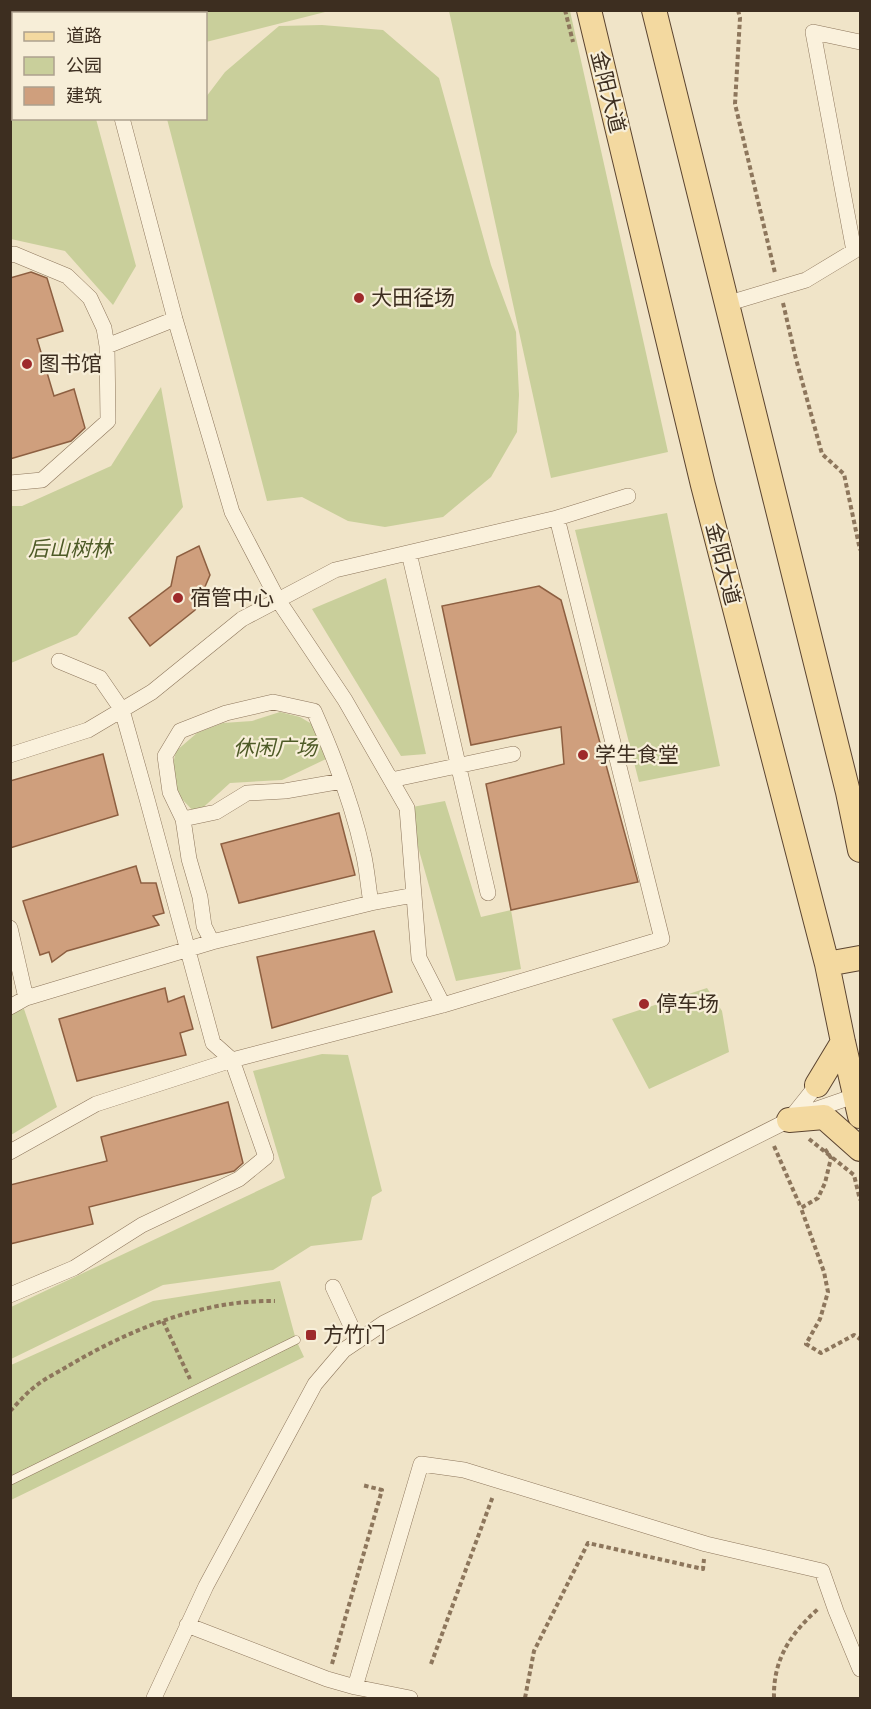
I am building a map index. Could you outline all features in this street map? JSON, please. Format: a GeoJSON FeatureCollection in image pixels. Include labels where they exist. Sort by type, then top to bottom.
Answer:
{"type":"FeatureCollection","features":[{"type":"Feature","properties":{"kind":"main road","name":"金阳大道"},"geometry":{"type":"LineString","coordinates":[[589,10],[703,485],[827,964],[843,1042],[859,1102]]}},
{"type":"Feature","properties":{"kind":"main road"},"geometry":{"type":"LineString","coordinates":[[654,10],[726,304],[854,789],[861,850]]}},
{"type":"Feature","properties":{"kind":"main road"},"geometry":{"type":"LineString","coordinates":[[827,964],[861,958]]}},
{"type":"Feature","properties":{"kind":"main road"},"geometry":{"type":"LineString","coordinates":[[818,1085],[843,1042]]}},
{"type":"Feature","properties":{"kind":"main road"},"geometry":{"type":"LineString","coordinates":[[789,1120],[824,1118],[861,1149]]}},
{"type":"Feature","properties":{"kind":"street"},"geometry":{"type":"LineString","coordinates":[[726,304],[806,280],[857,250],[813,32],[861,42]]}},
{"type":"Feature","properties":{"kind":"street"},"geometry":{"type":"LineString","coordinates":[[123,120],[175,319],[232,512],[278,600],[345,700],[407,808],[419,958],[443,1005]]}},
{"type":"Feature","properties":{"kind":"street"},"geometry":{"type":"LineString","coordinates":[[10,255],[14,254],[67,276],[90,298],[104,328],[107,346],[108,421],[42,480],[10,483]]}},
{"type":"Feature","properties":{"kind":"street"},"geometry":{"type":"LineString","coordinates":[[107,346],[175,319]]}},
{"type":"Feature","properties":{"kind":"street"},"geometry":{"type":"LineString","coordinates":[[10,755],[88,730],[152,692],[242,620],[335,570],[558,518],[628,496]]}},
{"type":"Feature","properties":{"kind":"street"},"geometry":{"type":"LineString","coordinates":[[10,1152],[96,1104],[232,1060],[443,1005],[662,939],[558,518]]}},
{"type":"Feature","properties":{"kind":"street"},"geometry":{"type":"LineString","coordinates":[[409,553],[488,893]]}},
{"type":"Feature","properties":{"kind":"street"},"geometry":{"type":"LineString","coordinates":[[10,1295],[74,1268],[142,1225],[239,1179],[266,1157],[232,1060],[213,1043],[122,710],[100,678],[59,662]]}},
{"type":"Feature","properties":{"kind":"street"},"geometry":{"type":"LineString","coordinates":[[212,942],[204,926],[200,897],[189,859],[183,819],[170,792],[165,756],[180,731],[226,713],[273,702],[314,711],[342,781],[364,854],[371,903]]}},
{"type":"Feature","properties":{"kind":"street"},"geometry":{"type":"LineString","coordinates":[[391,780],[513,754]]}},
{"type":"Feature","properties":{"kind":"street"},"geometry":{"type":"LineString","coordinates":[[183,819],[216,812],[247,793],[285,791],[342,781]]}},
{"type":"Feature","properties":{"kind":"street"},"geometry":{"type":"LineString","coordinates":[[10,1007],[26,998],[212,942],[371,903],[414,895]]}},
{"type":"Feature","properties":{"kind":"street"},"geometry":{"type":"LineString","coordinates":[[10,928],[26,998]]}},
{"type":"Feature","properties":{"kind":"street"},"geometry":{"type":"LineString","coordinates":[[789,1120],[818,1085]]}},
{"type":"Feature","properties":{"kind":"street"},"geometry":{"type":"LineString","coordinates":[[154,1698],[206,1586],[315,1384],[344,1350],[395,1318],[789,1120],[859,1102]]}},
{"type":"Feature","properties":{"kind":"street"},"geometry":{"type":"LineString","coordinates":[[333,1287],[358,1341]]}},
{"type":"Feature","properties":{"kind":"street"},"geometry":{"type":"LineString","coordinates":[[355,1687],[422,1464],[464,1470],[706,1544],[822,1571],[861,1669]]}},
{"type":"Feature","properties":{"kind":"street"},"geometry":{"type":"LineString","coordinates":[[188,1625],[327,1679],[410,1698]]}},
{"type":"Feature","properties":{"kind":"lane"},"geometry":{"type":"LineString","coordinates":[[10,1481],[296,1340]]}},
{"type":"Feature","properties":{"kind":"path"},"geometry":{"type":"LineString","coordinates":[[789,1120],[800,1132],[854,1175],[861,1200]]}},
{"type":"Feature","properties":{"kind":"path"},"geometry":{"type":"LineString","coordinates":[[774,1145],[825,1272],[828,1292],[820,1319],[806,1344],[821,1353],[854,1335],[861,1339]]}},
{"type":"Feature","properties":{"kind":"path"},"geometry":{"type":"LineString","coordinates":[[801,1208],[818,1198],[825,1183],[831,1158],[825,1149]]}},
{"type":"Feature","properties":{"kind":"path"},"geometry":{"type":"LineString","coordinates":[[10,1411],[36,1385],[88,1354],[147,1326],[189,1312],[231,1303],[275,1301]]}},
{"type":"Feature","properties":{"kind":"path"},"geometry":{"type":"LineString","coordinates":[[164,1321],[188,1377],[197,1389]]}},
{"type":"Feature","properties":{"kind":"path"},"geometry":{"type":"LineString","coordinates":[[431,1664],[499,1482]]}},
{"type":"Feature","properties":{"kind":"path"},"geometry":{"type":"LineString","coordinates":[[327,1679],[382,1490],[362,1485]]}},
{"type":"Feature","properties":{"kind":"path"},"geometry":{"type":"LineString","coordinates":[[525,1698],[534,1652],[588,1543],[703,1569],[706,1544]]}},
{"type":"Feature","properties":{"kind":"path"},"geometry":{"type":"LineString","coordinates":[[774,1698],[773,1682],[785,1645],[805,1621],[832,1598]]}},
{"type":"Feature","properties":{"kind":"green space"},"geometry":{"type":"Polygon","coordinates":[[[11,10],[67,11],[12,12],[12,120],[96,120],[136,266],[113,305],[65,251],[11,239],[11,10]]]}},
{"type":"Feature","properties":{"kind":"green space"},"geometry":{"type":"Polygon","coordinates":[[[115,10],[329,11],[207,42],[207,12],[116,12],[115,10]]]}},
{"type":"Feature","properties":{"kind":"green space"},"geometry":{"type":"Polygon","coordinates":[[[449,11],[570,11],[668,452],[551,478],[449,11]]]}},
{"type":"Feature","properties":{"kind":"green space","name":"大田径场"},"geometry":{"type":"Polygon","coordinates":[[[322,25],[383,30],[439,78],[491,265],[516,332],[519,395],[517,432],[491,477],[443,517],[385,527],[348,521],[302,497],[267,501],[167,120],[207,120],[207,96],[225,72],[279,26],[322,25]]]}},
{"type":"Feature","properties":{"kind":"green space","name":"后山树林"},"geometry":{"type":"Polygon","coordinates":[[[161,387],[183,507],[77,635],[11,663],[11,506],[22,506],[111,466],[161,387]]]}},
{"type":"Feature","properties":{"kind":"green space"},"geometry":{"type":"Polygon","coordinates":[[[667,513],[720,766],[639,782],[575,530],[667,513]]]}},
{"type":"Feature","properties":{"kind":"green space"},"geometry":{"type":"Polygon","coordinates":[[[386,578],[426,754],[401,756],[312,609],[386,578]]]}},
{"type":"Feature","properties":{"kind":"green space","name":"休闲广场"},"geometry":{"type":"Polygon","coordinates":[[[280,712],[300,717],[317,727],[326,759],[282,780],[230,783],[196,814],[181,798],[170,777],[176,751],[197,733],[223,723],[252,721],[280,712]]]}},
{"type":"Feature","properties":{"kind":"green space"},"geometry":{"type":"Polygon","coordinates":[[[445,801],[481,917],[511,910],[521,969],[456,981],[407,808],[445,801]]]}},
{"type":"Feature","properties":{"kind":"green space"},"geometry":{"type":"Polygon","coordinates":[[[707,988],[722,1011],[729,1052],[649,1089],[612,1019],[707,988]]]}},
{"type":"Feature","properties":{"kind":"green space"},"geometry":{"type":"Polygon","coordinates":[[[24,1009],[57,1107],[11,1135],[11,1012],[24,1009]]]}},
{"type":"Feature","properties":{"kind":"green space"},"geometry":{"type":"Polygon","coordinates":[[[322,1054],[348,1055],[382,1191],[372,1197],[362,1240],[311,1246],[273,1270],[163,1285],[11,1359],[11,1307],[285,1178],[253,1071],[322,1054]]]}},
{"type":"Feature","properties":{"kind":"green space"},"geometry":{"type":"Polygon","coordinates":[[[280,1281],[296,1340],[304,1357],[11,1500],[11,1365],[153,1301],[280,1281]]]}},
{"type":"Feature","properties":{"kind":"building","name":"图书馆"},"geometry":{"type":"Polygon","coordinates":[[[31,272],[47,278],[63,331],[37,339],[54,396],[74,389],[85,428],[71,441],[10,459],[10,278],[31,272]]]}},
{"type":"Feature","properties":{"kind":"building","name":"宿管中心"},"geometry":{"type":"Polygon","coordinates":[[[199,546],[210,575],[195,610],[150,646],[129,618],[171,586],[177,557],[199,546]]]}},
{"type":"Feature","properties":{"kind":"building","name":"学生食堂"},"geometry":{"type":"Polygon","coordinates":[[[539,586],[561,600],[638,882],[511,910],[486,784],[564,764],[561,727],[471,745],[442,606],[539,586]]]}},
{"type":"Feature","properties":{"kind":"building"},"geometry":{"type":"Polygon","coordinates":[[[103,754],[118,815],[10,848],[10,781],[103,754]]]}},
{"type":"Feature","properties":{"kind":"building"},"geometry":{"type":"Polygon","coordinates":[[[339,813],[355,875],[239,903],[221,844],[339,813]]]}},
{"type":"Feature","properties":{"kind":"building"},"geometry":{"type":"Polygon","coordinates":[[[136,866],[141,883],[156,883],[164,913],[153,916],[159,925],[67,951],[52,962],[49,952],[40,955],[23,901],[136,866]]]}},
{"type":"Feature","properties":{"kind":"building"},"geometry":{"type":"Polygon","coordinates":[[[374,931],[392,992],[272,1028],[257,957],[374,931]]]}},
{"type":"Feature","properties":{"kind":"building"},"geometry":{"type":"Polygon","coordinates":[[[165,988],[168,1002],[184,996],[193,1029],[180,1033],[186,1055],[77,1081],[59,1019],[165,988]]]}},
{"type":"Feature","properties":{"kind":"building"},"geometry":{"type":"Polygon","coordinates":[[[228,1102],[243,1163],[234,1171],[89,1207],[93,1224],[10,1244],[10,1185],[107,1161],[101,1137],[228,1102]]]}},
{"type":"Feature","properties":{"kind":"place","name":"大田径场"},"geometry":{"type":"Point","coordinates":[359,298]}},
{"type":"Feature","properties":{"kind":"place","name":"图书馆"},"geometry":{"type":"Point","coordinates":[27,364]}},
{"type":"Feature","properties":{"kind":"place","name":"宿管中心"},"geometry":{"type":"Point","coordinates":[178,598]}},
{"type":"Feature","properties":{"kind":"place","name":"学生食堂"},"geometry":{"type":"Point","coordinates":[583,755]}},
{"type":"Feature","properties":{"kind":"place","name":"停车场"},"geometry":{"type":"Point","coordinates":[644,1004]}},
{"type":"Feature","properties":{"kind":"place","name":"方竹门"},"geometry":{"type":"Point","coordinates":[311,1335]}}]}
